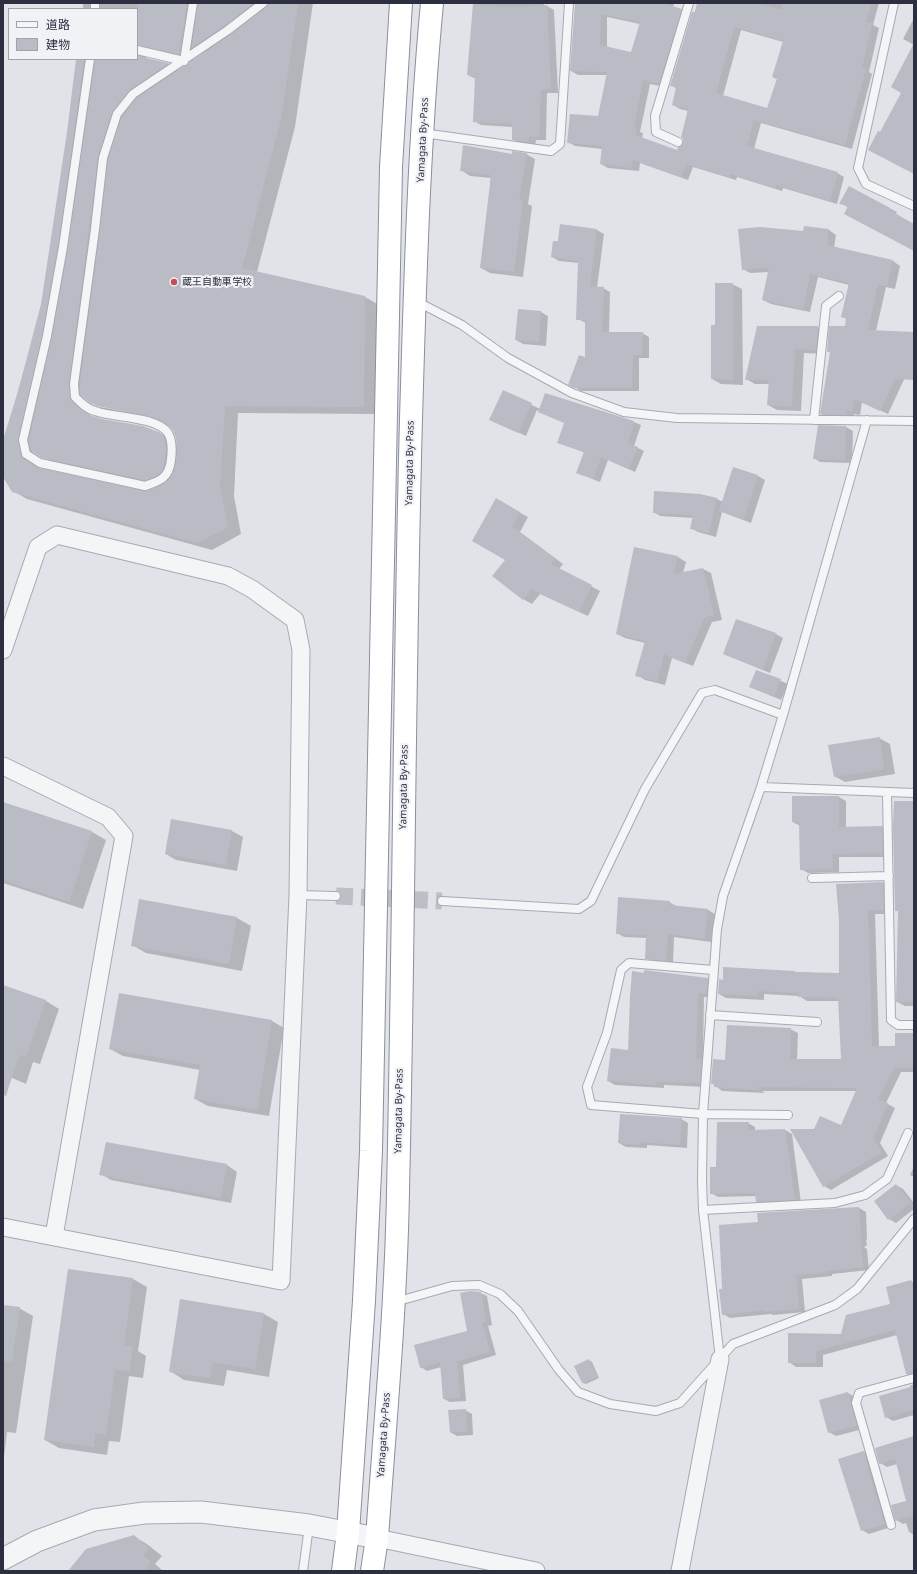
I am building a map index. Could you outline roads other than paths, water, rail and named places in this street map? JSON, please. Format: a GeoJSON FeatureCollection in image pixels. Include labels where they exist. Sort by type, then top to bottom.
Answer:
{"type":"FeatureCollection","features":[{"type":"Feature","properties":{"kind":"highway"},"geometry":{"type":"LineString","coordinates":[[343,1571],[348,1532],[364,1301],[371,1151],[391,167],[401,3]]}},
{"type":"Feature","properties":{"kind":"highway","name":"Yamagata By-Pass"},"geometry":{"type":"LineString","coordinates":[[372,1571],[377,1538],[394,1302],[398,1194],[405,694],[415,300],[422,133],[432,3]]}},
{"type":"Feature","properties":{"kind":"street"},"geometry":{"type":"LineString","coordinates":[[3,650],[38,547],[58,536],[228,576],[252,589],[295,620],[301,650],[298,895],[281,1281],[3,1227]]}},
{"type":"Feature","properties":{"kind":"street"},"geometry":{"type":"LineString","coordinates":[[3,766],[108,817],[124,836],[54,1236]]}},
{"type":"Feature","properties":{"kind":"street"},"geometry":{"type":"LineString","coordinates":[[680,1571],[720,1359]]}},
{"type":"Feature","properties":{"kind":"street"},"geometry":{"type":"LineString","coordinates":[[3,1559],[37,1541],[94,1520],[144,1513],[201,1512],[309,1525],[536,1571]]}},
{"type":"Feature","properties":{"kind":"lane"},"geometry":{"type":"LineString","coordinates":[[184,61],[193,3]]}},
{"type":"Feature","properties":{"kind":"lane"},"geometry":{"type":"LineString","coordinates":[[90,60],[62,254],[47,336],[23,440],[26,454],[40,463],[145,486],[161,481],[170,468],[172,448],[168,433],[156,424],[96,412],[85,407],[75,397],[74,384],[103,158],[117,114],[133,94],[184,61],[263,3]]}},
{"type":"Feature","properties":{"kind":"lane"},"geometry":{"type":"LineString","coordinates":[[422,133],[551,151],[560,144],[569,3]]}},
{"type":"Feature","properties":{"kind":"lane"},"geometry":{"type":"LineString","coordinates":[[678,142],[656,132],[655,116],[689,3]]}},
{"type":"Feature","properties":{"kind":"lane"},"geometry":{"type":"LineString","coordinates":[[894,3],[858,168],[866,184],[914,206]]}},
{"type":"Feature","properties":{"kind":"lane"},"geometry":{"type":"LineString","coordinates":[[138,50],[184,61]]}},
{"type":"Feature","properties":{"kind":"lane"},"geometry":{"type":"LineString","coordinates":[[814,420],[826,306],[839,296]]}},
{"type":"Feature","properties":{"kind":"lane"},"geometry":{"type":"LineString","coordinates":[[415,300],[462,325],[508,358],[572,392],[624,412],[677,418],[914,421]]}},
{"type":"Feature","properties":{"kind":"lane"},"geometry":{"type":"LineString","coordinates":[[720,1359],[703,1210],[702,1180],[703,1114],[717,929],[723,896],[761,787],[783,716],[867,420]]}},
{"type":"Feature","properties":{"kind":"lane"},"geometry":{"type":"LineString","coordinates":[[442,901],[579,909],[591,901],[645,789],[702,693],[715,690],[783,716]]}},
{"type":"Feature","properties":{"kind":"lane"},"geometry":{"type":"LineString","coordinates":[[761,787],[914,793]]}},
{"type":"Feature","properties":{"kind":"lane"},"geometry":{"type":"LineString","coordinates":[[887,792],[891,1020],[898,1025],[914,1026]]}},
{"type":"Feature","properties":{"kind":"lane"},"geometry":{"type":"LineString","coordinates":[[812,878],[889,876]]}},
{"type":"Feature","properties":{"kind":"lane"},"geometry":{"type":"LineString","coordinates":[[298,895],[336,896]]}},
{"type":"Feature","properties":{"kind":"lane"},"geometry":{"type":"LineString","coordinates":[[713,970],[629,963],[621,970],[607,1033],[587,1087],[591,1106],[703,1114],[788,1115]]}},
{"type":"Feature","properties":{"kind":"lane"},"geometry":{"type":"LineString","coordinates":[[710,1015],[817,1022]]}},
{"type":"Feature","properties":{"kind":"lane"},"geometry":{"type":"LineString","coordinates":[[703,1210],[835,1203],[864,1195],[887,1179],[908,1133]]}},
{"type":"Feature","properties":{"kind":"lane"},"geometry":{"type":"LineString","coordinates":[[394,1302],[452,1286],[478,1285],[500,1294],[518,1311],[559,1370],[578,1392],[610,1404],[656,1411],[680,1403],[733,1344],[835,1305],[857,1289],[914,1220]]}},
{"type":"Feature","properties":{"kind":"lane"},"geometry":{"type":"LineString","coordinates":[[891,1524],[856,1403],[859,1393],[914,1378]]}},
{"type":"Feature","properties":{"kind":"lane"},"geometry":{"type":"LineString","coordinates":[[303,1571],[309,1525]]}},
{"type":"Feature","properties":{"kind":"tunnel"},"geometry":{"type":"LineString","coordinates":[[336,896],[442,901]]}},
{"type":"Feature","properties":{"kind":"place","name":"蔵王自動車学校"},"geometry":{"type":"Point","coordinates":[174,282]}}]}
